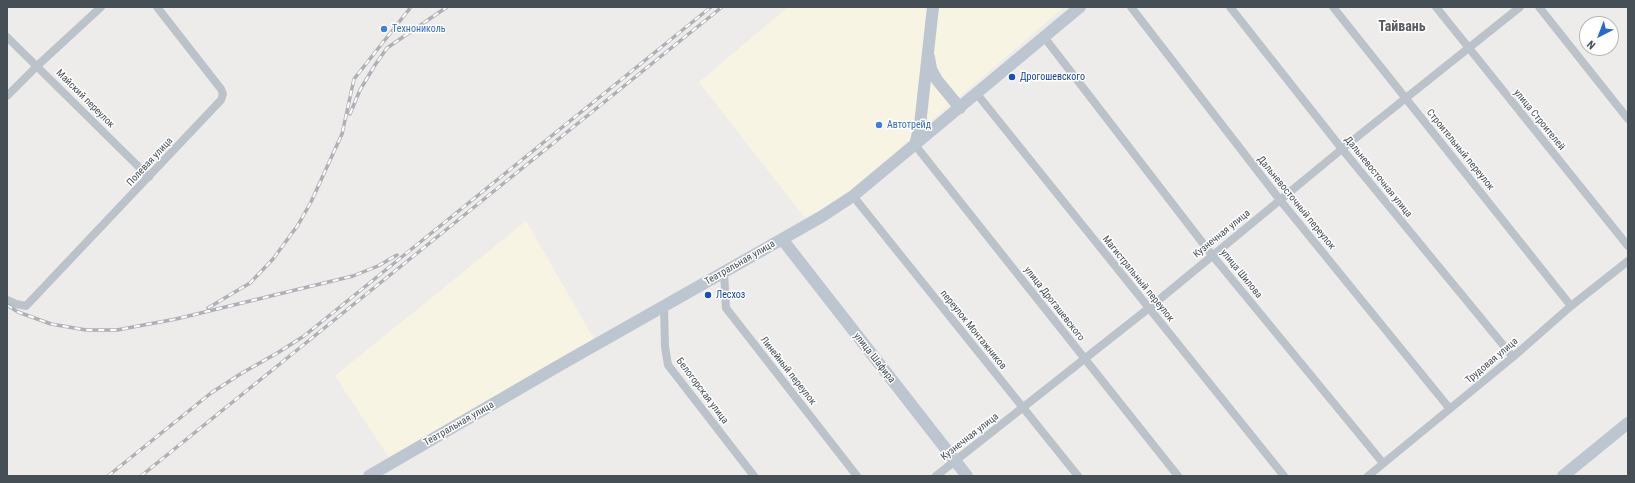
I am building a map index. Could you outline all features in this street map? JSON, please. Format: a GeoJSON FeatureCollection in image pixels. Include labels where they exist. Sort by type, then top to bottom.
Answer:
{"type":"FeatureCollection","features":[{"type":"Feature","properties":{"kind":"main road"},"geometry":{"type":"LineString","coordinates":[[915,145],[920,125],[933,7]]}},
{"type":"Feature","properties":{"kind":"main road","name":"Театральная улица"},"geometry":{"type":"LineString","coordinates":[[369,476],[821,217],[853,196],[1080,7]]}},
{"type":"Feature","properties":{"kind":"main road"},"geometry":{"type":"LineString","coordinates":[[928,54],[931,69],[937,80],[960,108]]}},
{"type":"Feature","properties":{"kind":"main road","name":"улица Шафира"},"geometry":{"type":"LineString","coordinates":[[782,239],[967,476]]}},
{"type":"Feature","properties":{"kind":"main road"},"geometry":{"type":"LineString","coordinates":[[1563,476],[1628,423]]}},
{"type":"Feature","properties":{"kind":"street"},"geometry":{"type":"LineString","coordinates":[[7,96],[101,7]]}},
{"type":"Feature","properties":{"kind":"street","name":"Полевая улица"},"geometry":{"type":"LineString","coordinates":[[7,300],[26,306],[221,100],[223,94],[221,89],[157,7]]}},
{"type":"Feature","properties":{"kind":"street","name":"Дальневосточный переулок"},"geometry":{"type":"LineString","coordinates":[[1131,7],[1280,200],[1450,409]]}},
{"type":"Feature","properties":{"kind":"street","name":"Дальневосточная улица"},"geometry":{"type":"LineString","coordinates":[[1230,7],[1342,149],[1513,357]]}},
{"type":"Feature","properties":{"kind":"street","name":"Строительный переулок"},"geometry":{"type":"LineString","coordinates":[[1333,7],[1572,306]]}},
{"type":"Feature","properties":{"kind":"street","name":"улица Строителей"},"geometry":{"type":"LineString","coordinates":[[1436,7],[1628,246]]}},
{"type":"Feature","properties":{"kind":"street","name":"Кузнечная улица"},"geometry":{"type":"LineString","coordinates":[[936,476],[1149,308],[1342,149],[1520,7]]}},
{"type":"Feature","properties":{"kind":"street"},"geometry":{"type":"LineString","coordinates":[[1539,7],[1628,119]]}},
{"type":"Feature","properties":{"kind":"street","name":"Майский переулок"},"geometry":{"type":"LineString","coordinates":[[7,37],[149,177]]}},
{"type":"Feature","properties":{"kind":"street","name":"улица Шилова"},"geometry":{"type":"LineString","coordinates":[[1044,37],[1212,255],[1383,463]]}},
{"type":"Feature","properties":{"kind":"street","name":"Магистральный переулок"},"geometry":{"type":"LineString","coordinates":[[977,94],[1284,476]]}},
{"type":"Feature","properties":{"kind":"street","name":"улица Дрогашевского"},"geometry":{"type":"LineString","coordinates":[[915,145],[1178,476]]}},
{"type":"Feature","properties":{"kind":"street","name":"переулок Монтажников"},"geometry":{"type":"LineString","coordinates":[[853,196],[1078,476]]}},
{"type":"Feature","properties":{"kind":"street","name":"Трудовая улица"},"geometry":{"type":"LineString","coordinates":[[1368,476],[1628,261]]}},
{"type":"Feature","properties":{"kind":"street","name":"Линейный переулок"},"geometry":{"type":"LineString","coordinates":[[724,272],[726,308],[857,476]]}},
{"type":"Feature","properties":{"kind":"street","name":"Белогорская улица"},"geometry":{"type":"LineString","coordinates":[[664,306],[665,347],[668,365],[754,476]]}},
{"type":"Feature","properties":{"kind":"shaded area"},"geometry":{"type":"Polygon","coordinates":[[[788,7],[1064,7],[845,195],[805,218],[699,82],[788,7]]]}},
{"type":"Feature","properties":{"kind":"shaded area"},"geometry":{"type":"Polygon","coordinates":[[[526,221],[594,339],[390,459],[335,376],[526,221]]]}},
{"type":"Feature","properties":{"kind":"railway"},"geometry":{"type":"LineString","coordinates":[[208,308],[250,283],[273,259],[298,225],[311,202],[342,134],[354,79],[411,7]]}},
{"type":"Feature","properties":{"kind":"railway"},"geometry":{"type":"LineString","coordinates":[[350,114],[360,90],[387,48],[447,7]]}},
{"type":"Feature","properties":{"kind":"railway"},"geometry":{"type":"LineString","coordinates":[[108,476],[211,393],[304,336],[711,7]]}},
{"type":"Feature","properties":{"kind":"railway"},"geometry":{"type":"LineString","coordinates":[[141,476],[722,7]]}},
{"type":"Feature","properties":{"kind":"railway"},"geometry":{"type":"LineString","coordinates":[[7,305],[18,312],[51,324],[86,330],[117,330],[176,319],[353,276],[378,266],[397,255]]}},
{"type":"Feature","properties":{"kind":"place","name":"Технониколь"},"geometry":{"type":"Point","coordinates":[384,29]}},
{"type":"Feature","properties":{"kind":"place","name":"Дрогошевского"},"geometry":{"type":"Point","coordinates":[1012,77]}},
{"type":"Feature","properties":{"kind":"place","name":"Автотрейд"},"geometry":{"type":"Point","coordinates":[879,125]}},
{"type":"Feature","properties":{"kind":"place","name":"Лесхоз"},"geometry":{"type":"Point","coordinates":[708,295]}},
{"type":"Feature","properties":{"kind":"district","name":"Тайвань"},"geometry":{"type":"Point","coordinates":[1402,27]}}]}
